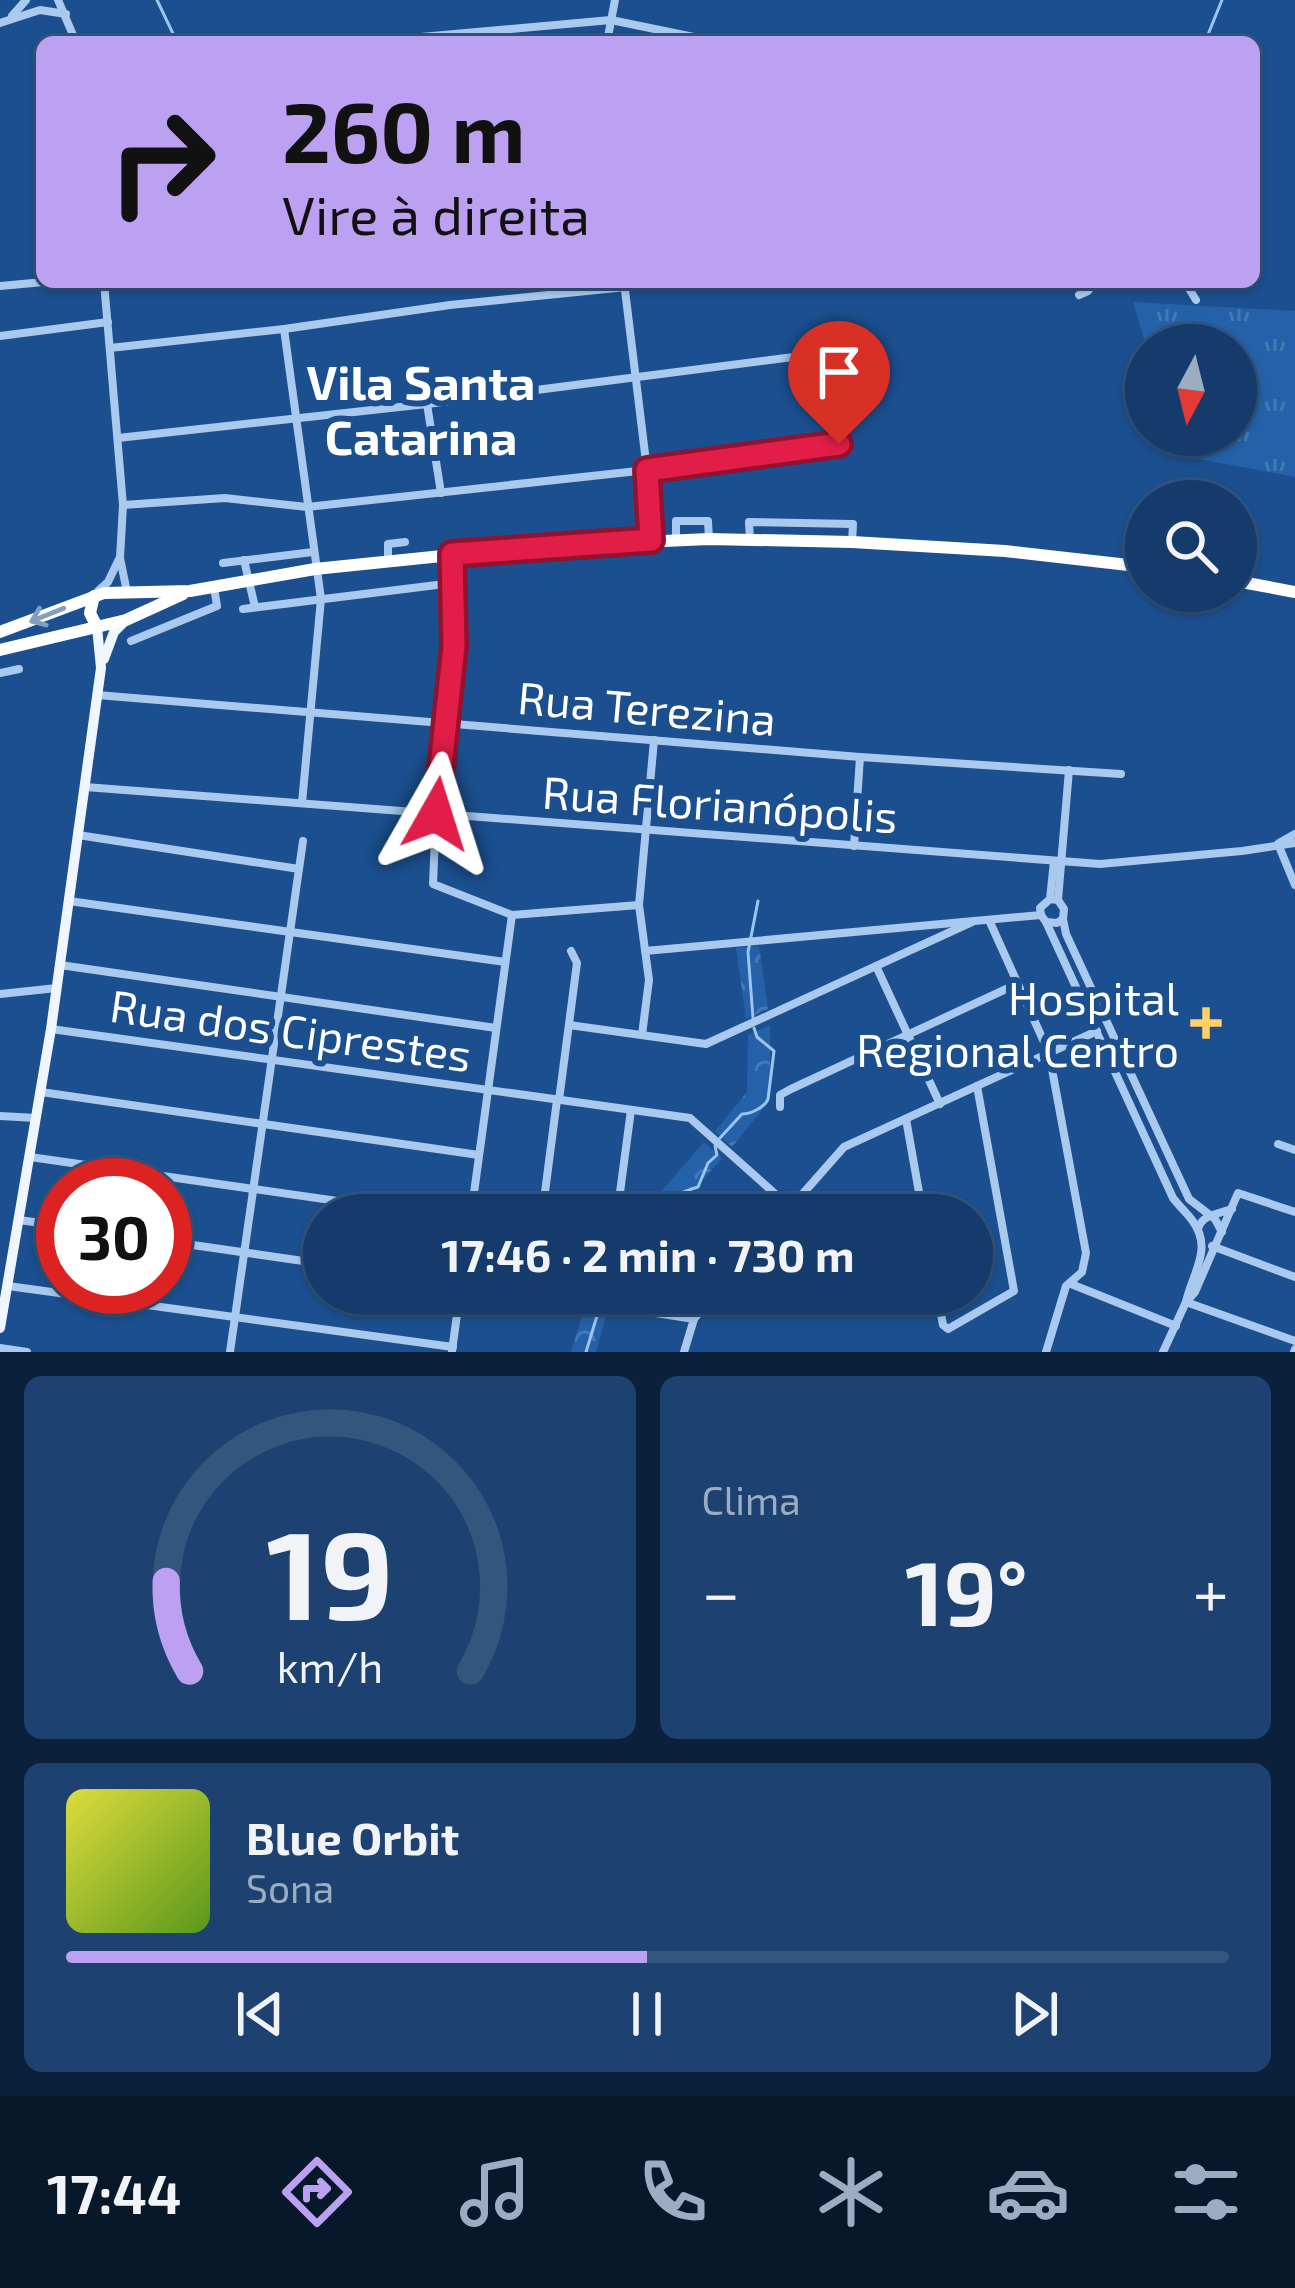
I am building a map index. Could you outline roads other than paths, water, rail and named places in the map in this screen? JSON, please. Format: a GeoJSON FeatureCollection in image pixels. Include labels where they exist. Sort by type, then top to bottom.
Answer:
{"type":"FeatureCollection","features":[{"type":"Feature","properties":{"kind":"highway"},"geometry":{"type":"LineString","coordinates":[[0,632],[94,596],[190,591],[315,569],[452,554],[651,540],[852,542],[1005,551],[1125,565]]}},
{"type":"Feature","properties":{"kind":"highway"},"geometry":{"type":"LineString","coordinates":[[1257,585],[1295,592]]}},
{"type":"Feature","properties":{"kind":"highway"},"geometry":{"type":"LineString","coordinates":[[0,650],[126,620],[190,591]]}},
{"type":"Feature","properties":{"kind":"highway"},"geometry":{"type":"LineString","coordinates":[[126,620],[127,592]]}},
{"type":"Feature","properties":{"kind":"highway"},"geometry":{"type":"LineString","coordinates":[[94,596],[90,613],[97,627]]}},
{"type":"Feature","properties":{"kind":"main road"},"geometry":{"type":"LineString","coordinates":[[0,1328],[51,1029],[101,668],[114,632],[126,620]]}},
{"type":"Feature","properties":{"kind":"main road"},"geometry":{"type":"LineString","coordinates":[[97,627],[101,668]]}},
{"type":"Feature","properties":{"kind":"street"},"geometry":{"type":"LineString","coordinates":[[3,22],[26,0]]}},
{"type":"Feature","properties":{"kind":"street"},"geometry":{"type":"LineString","coordinates":[[38,0],[66,14]]}},
{"type":"Feature","properties":{"kind":"street"},"geometry":{"type":"LineString","coordinates":[[58,0],[74,36]]}},
{"type":"Feature","properties":{"kind":"street"},"geometry":{"type":"LineString","coordinates":[[66,14],[67,0]]}},
{"type":"Feature","properties":{"kind":"street"},"geometry":{"type":"LineString","coordinates":[[608,36],[615,0]]}},
{"type":"Feature","properties":{"kind":"street"},"geometry":{"type":"LineString","coordinates":[[3,22],[48,9]]}},
{"type":"Feature","properties":{"kind":"street"},"geometry":{"type":"LineString","coordinates":[[415,36],[611,20],[689,36]]}},
{"type":"Feature","properties":{"kind":"street"},"geometry":{"type":"LineString","coordinates":[[0,286],[36,283]]}},
{"type":"Feature","properties":{"kind":"street"},"geometry":{"type":"LineString","coordinates":[[105,288],[123,505],[120,558],[127,592]]}},
{"type":"Feature","properties":{"kind":"street"},"geometry":{"type":"LineString","coordinates":[[110,348],[599,288]]}},
{"type":"Feature","properties":{"kind":"street"},"geometry":{"type":"LineString","coordinates":[[625,288],[651,540]]}},
{"type":"Feature","properties":{"kind":"street"},"geometry":{"type":"LineString","coordinates":[[1079,295],[1090,288]]}},
{"type":"Feature","properties":{"kind":"street"},"geometry":{"type":"LineString","coordinates":[[1189,288],[1196,300]]}},
{"type":"Feature","properties":{"kind":"street"},"geometry":{"type":"LineString","coordinates":[[0,336],[108,322]]}},
{"type":"Feature","properties":{"kind":"street"},"geometry":{"type":"LineString","coordinates":[[284,328],[321,599],[302,803]]}},
{"type":"Feature","properties":{"kind":"street"},"geometry":{"type":"LineString","coordinates":[[118,438],[817,354]]}},
{"type":"Feature","properties":{"kind":"street"},"geometry":{"type":"LineString","coordinates":[[427,404],[441,493]]}},
{"type":"Feature","properties":{"kind":"street"},"geometry":{"type":"LineString","coordinates":[[123,505],[225,499],[307,507],[839,444]]}},
{"type":"Feature","properties":{"kind":"street"},"geometry":{"type":"LineString","coordinates":[[750,540],[749,522],[854,524],[852,542]]}},
{"type":"Feature","properties":{"kind":"street"},"geometry":{"type":"LineString","coordinates":[[788,540],[789,523]]}},
{"type":"Feature","properties":{"kind":"street"},"geometry":{"type":"LineString","coordinates":[[827,541],[829,524]]}},
{"type":"Feature","properties":{"kind":"street"},"geometry":{"type":"LineString","coordinates":[[388,561],[388,544],[404,542]]}},
{"type":"Feature","properties":{"kind":"street"},"geometry":{"type":"LineString","coordinates":[[223,563],[313,552]]}},
{"type":"Feature","properties":{"kind":"street"},"geometry":{"type":"LineString","coordinates":[[452,554],[454,646],[433,884],[512,916],[639,905]]}},
{"type":"Feature","properties":{"kind":"street"},"geometry":{"type":"LineString","coordinates":[[94,596],[120,558]]}},
{"type":"Feature","properties":{"kind":"street"},"geometry":{"type":"LineString","coordinates":[[244,560],[255,608]]}},
{"type":"Feature","properties":{"kind":"street"},"geometry":{"type":"LineString","coordinates":[[243,609],[453,583]]}},
{"type":"Feature","properties":{"kind":"street"},"geometry":{"type":"LineString","coordinates":[[131,641],[217,606],[214,587]]}},
{"type":"Feature","properties":{"kind":"street"},"geometry":{"type":"LineString","coordinates":[[0,673],[20,669]]}},
{"type":"Feature","properties":{"kind":"street","name":"Rua Terezina"},"geometry":{"type":"LineString","coordinates":[[97,695],[1121,774]]}},
{"type":"Feature","properties":{"kind":"street"},"geometry":{"type":"LineString","coordinates":[[642,1035],[650,980],[639,905],[654,740]]}},
{"type":"Feature","properties":{"kind":"street"},"geometry":{"type":"LineString","coordinates":[[854,847],[860,757]]}},
{"type":"Feature","properties":{"kind":"street"},"geometry":{"type":"LineString","coordinates":[[1069,770],[1054,899],[1064,910],[1066,934],[1189,1199],[1222,1232]]}},
{"type":"Feature","properties":{"kind":"street","name":"Rua Florianópolis"},"geometry":{"type":"LineString","coordinates":[[85,787],[1109,864],[1255,849],[1295,838]]}},
{"type":"Feature","properties":{"kind":"street"},"geometry":{"type":"LineString","coordinates":[[78,835],[299,869]]}},
{"type":"Feature","properties":{"kind":"street"},"geometry":{"type":"LineString","coordinates":[[230,1352],[303,841]]}},
{"type":"Feature","properties":{"kind":"street"},"geometry":{"type":"LineString","coordinates":[[1278,844],[1295,885]]}},
{"type":"Feature","properties":{"kind":"street"},"geometry":{"type":"LineString","coordinates":[[1054,899],[1040,908],[1043,918],[1173,1198],[1199,1235],[1215,1247],[1295,1277]]}},
{"type":"Feature","properties":{"kind":"street"},"geometry":{"type":"LineString","coordinates":[[69,901],[505,962]]}},
{"type":"Feature","properties":{"kind":"street"},"geometry":{"type":"LineString","coordinates":[[474,1194],[512,916]]}},
{"type":"Feature","properties":{"kind":"street"},"geometry":{"type":"LineString","coordinates":[[645,951],[989,920],[1063,920]]}},
{"type":"Feature","properties":{"kind":"street"},"geometry":{"type":"LineString","coordinates":[[989,920],[1049,1053],[1086,1253],[1082,1272],[1066,1286],[1046,1352]]}},
{"type":"Feature","properties":{"kind":"street"},"geometry":{"type":"LineString","coordinates":[[569,1025],[706,1044],[972,922]]}},
{"type":"Feature","properties":{"kind":"street"},"geometry":{"type":"LineString","coordinates":[[915,926],[920,946]]}},
{"type":"Feature","properties":{"kind":"street"},"geometry":{"type":"LineString","coordinates":[[545,1194],[577,963],[571,951]]}},
{"type":"Feature","properties":{"kind":"street"},"geometry":{"type":"LineString","coordinates":[[60,965],[496,1028]]}},
{"type":"Feature","properties":{"kind":"street"},"geometry":{"type":"LineString","coordinates":[[876,967],[940,1104]]}},
{"type":"Feature","properties":{"kind":"street"},"geometry":{"type":"LineString","coordinates":[[780,1107],[780,1094],[1017,984]]}},
{"type":"Feature","properties":{"kind":"street"},"geometry":{"type":"LineString","coordinates":[[0,994],[57,988]]}},
{"type":"Feature","properties":{"kind":"street","name":"Rua dos Ciprestes"},"geometry":{"type":"LineString","coordinates":[[51,1029],[690,1118],[769,1194]]}},
{"type":"Feature","properties":{"kind":"street"},"geometry":{"type":"LineString","coordinates":[[802,1194],[844,1148],[1097,1030]]}},
{"type":"Feature","properties":{"kind":"street"},"geometry":{"type":"LineString","coordinates":[[1114,1069],[1126,1064]]}},
{"type":"Feature","properties":{"kind":"street"},"geometry":{"type":"LineString","coordinates":[[977,1086],[1014,1291],[993,1304]]}},
{"type":"Feature","properties":{"kind":"street"},"geometry":{"type":"LineString","coordinates":[[40,1092],[479,1155]]}},
{"type":"Feature","properties":{"kind":"street"},"geometry":{"type":"LineString","coordinates":[[620,1194],[632,1110]]}},
{"type":"Feature","properties":{"kind":"street"},"geometry":{"type":"LineString","coordinates":[[0,1116],[36,1118]]}},
{"type":"Feature","properties":{"kind":"street"},"geometry":{"type":"LineString","coordinates":[[906,1119],[919,1194]]}},
{"type":"Feature","properties":{"kind":"street"},"geometry":{"type":"LineString","coordinates":[[1278,1144],[1295,1150]]}},
{"type":"Feature","properties":{"kind":"street"},"geometry":{"type":"LineString","coordinates":[[29,1157],[303,1196]]}},
{"type":"Feature","properties":{"kind":"street"},"geometry":{"type":"LineString","coordinates":[[1186,1303],[1238,1193],[1295,1212]]}},
{"type":"Feature","properties":{"kind":"street"},"geometry":{"type":"LineString","coordinates":[[1163,1352],[1202,1262],[1202,1220],[1232,1209]]}},
{"type":"Feature","properties":{"kind":"street"},"geometry":{"type":"LineString","coordinates":[[19,1220],[36,1222]]}},
{"type":"Feature","properties":{"kind":"street"},"geometry":{"type":"LineString","coordinates":[[192,1245],[303,1261]]}},
{"type":"Feature","properties":{"kind":"street"},"geometry":{"type":"LineString","coordinates":[[1070,1283],[1176,1326]]}},
{"type":"Feature","properties":{"kind":"street"},"geometry":{"type":"LineString","coordinates":[[8,1286],[452,1350],[457,1314]]}},
{"type":"Feature","properties":{"kind":"street"},"geometry":{"type":"LineString","coordinates":[[1186,1303],[1295,1348]]}},
{"type":"Feature","properties":{"kind":"street"},"geometry":{"type":"LineString","coordinates":[[662,1314],[694,1319]]}},
{"type":"Feature","properties":{"kind":"street"},"geometry":{"type":"LineString","coordinates":[[684,1352],[698,1314]]}},
{"type":"Feature","properties":{"kind":"street"},"geometry":{"type":"LineString","coordinates":[[942,1314],[945,1328],[952,1328],[977,1314]]}},
{"type":"Feature","properties":{"kind":"street"},"geometry":{"type":"LineString","coordinates":[[0,1348],[27,1352]]}},
{"type":"Feature","properties":{"kind":"waterway"},"geometry":{"type":"LineString","coordinates":[[157,0],[174,36]]}},
{"type":"Feature","properties":{"kind":"waterway"},"geometry":{"type":"LineString","coordinates":[[1207,36],[1222,0]]}},
{"type":"Feature","properties":{"kind":"waterway"},"geometry":{"type":"LineString","coordinates":[[753,1018],[748,952],[758,901]]}},
{"type":"Feature","properties":{"kind":"waterway"},"geometry":{"type":"LineString","coordinates":[[720,1138],[742,1114],[757,1110],[768,1099],[774,1051],[757,1037],[754,1028]]}},
{"type":"Feature","properties":{"kind":"waterway"},"geometry":{"type":"LineString","coordinates":[[678,1194],[698,1187],[708,1163],[717,1155],[715,1146]]}},
{"type":"Feature","properties":{"kind":"waterway"},"geometry":{"type":"LineString","coordinates":[[586,1352],[598,1314]]}},
{"type":"Feature","properties":{"kind":"place","name":"Hospital Regional Centro"},"geometry":{"type":"Point","coordinates":[1206,1023]}},
{"type":"Feature","properties":{"kind":"district","name":"Vila Santa Catarina"},"geometry":{"type":"Point","coordinates":[421,408]}}]}
